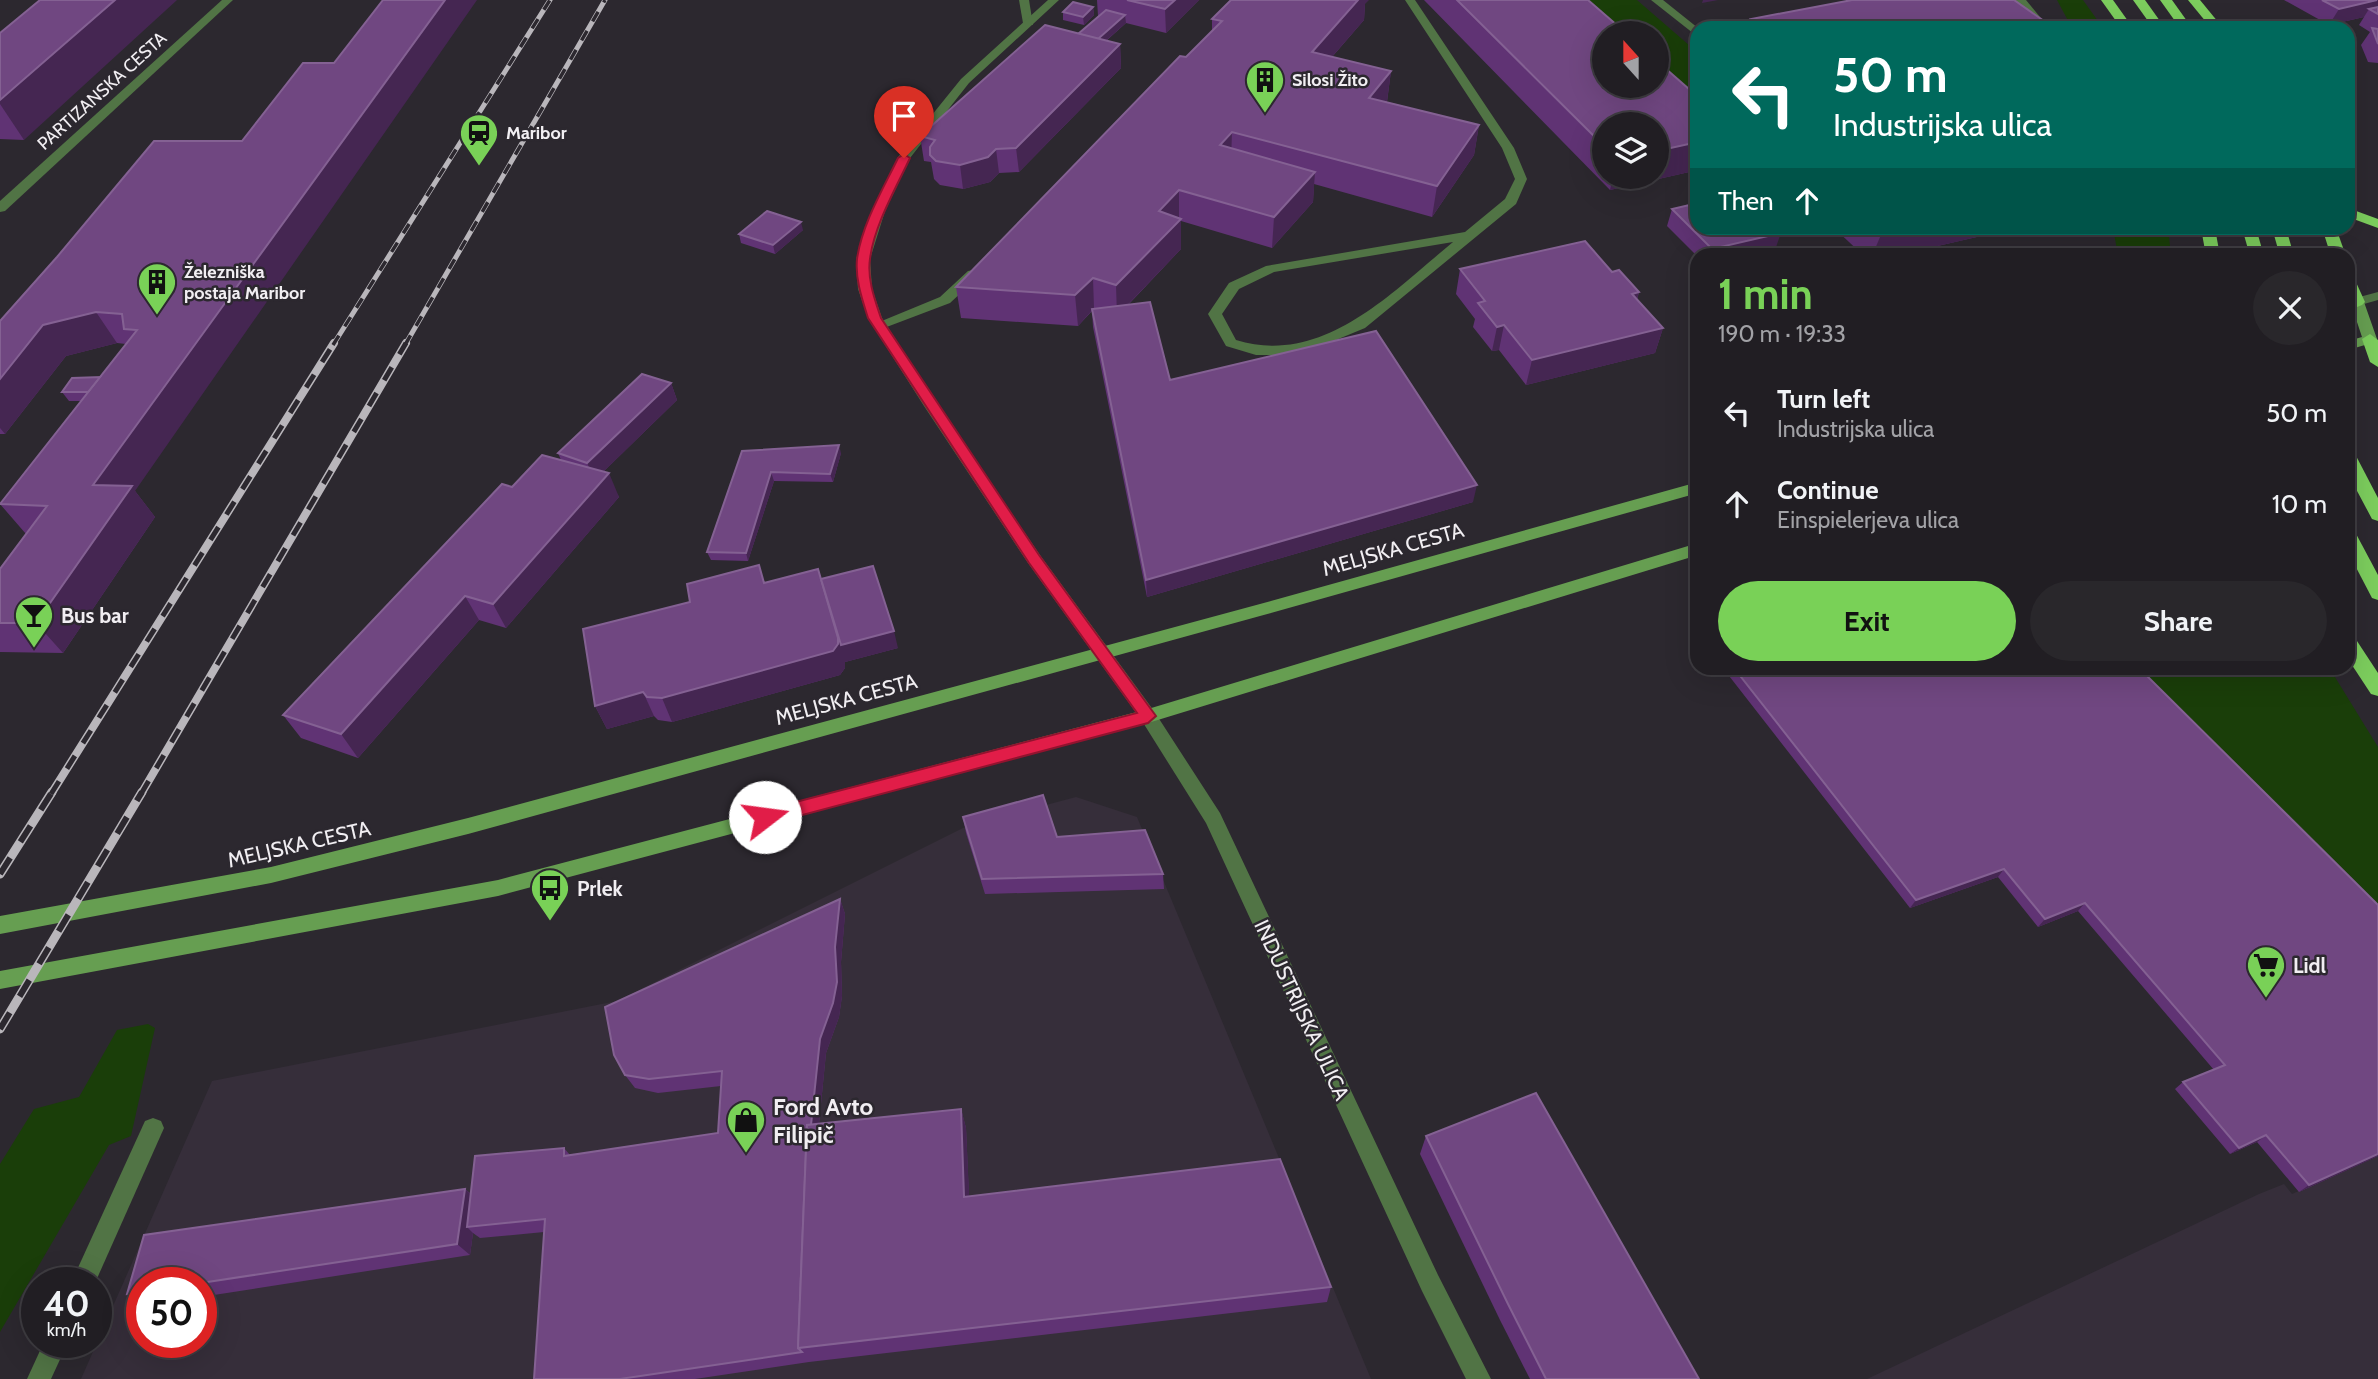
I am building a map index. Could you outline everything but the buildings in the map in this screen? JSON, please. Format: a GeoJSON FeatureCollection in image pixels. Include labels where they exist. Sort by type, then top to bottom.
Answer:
{"type":"FeatureCollection","features":[{"type":"Feature","properties":{"kind":"highway"},"geometry":{"type":"LineString","coordinates":[[2107,0],[2122,21]]}},
{"type":"Feature","properties":{"kind":"highway"},"geometry":{"type":"LineString","coordinates":[[2138,0],[2154,21]]}},
{"type":"Feature","properties":{"kind":"highway"},"geometry":{"type":"LineString","coordinates":[[2166,0],[2181,21]]}},
{"type":"Feature","properties":{"kind":"highway"},"geometry":{"type":"LineString","coordinates":[[2194,0],[2211,21]]}},
{"type":"Feature","properties":{"kind":"highway"},"geometry":{"type":"LineString","coordinates":[[2355,215],[2378,224]]}},
{"type":"Feature","properties":{"kind":"highway"},"geometry":{"type":"LineString","coordinates":[[2374,337],[2378,362]]}},
{"type":"Feature","properties":{"kind":"highway"},"geometry":{"type":"LineString","coordinates":[[2355,470],[2378,515]]}},
{"type":"Feature","properties":{"kind":"highway"},"geometry":{"type":"LineString","coordinates":[[2355,548],[2378,593]]}},
{"type":"Feature","properties":{"kind":"highway"},"geometry":{"type":"LineString","coordinates":[[2355,653],[2378,689]]}},
{"type":"Feature","properties":{"kind":"main road"},"geometry":{"type":"LineString","coordinates":[[2355,306],[2374,337],[2355,344]]}},
{"type":"Feature","properties":{"kind":"main road","name":"MELJSKA CESTA"},"geometry":{"type":"LineString","coordinates":[[0,925],[271,875],[468,826],[1103,654],[1690,489]]}},
{"type":"Feature","properties":{"kind":"main road"},"geometry":{"type":"LineString","coordinates":[[0,980],[498,888],[1148,716],[1690,551]]}},
{"type":"Feature","properties":{"kind":"street","name":"PARTIZANSKA CESTA"},"geometry":{"type":"LineString","coordinates":[[0,208],[228,0]]}},
{"type":"Feature","properties":{"kind":"street"},"geometry":{"type":"LineString","coordinates":[[1024,0],[1029,23]]}},
{"type":"Feature","properties":{"kind":"street","name":"INDUSTRIJSKA ULICA"},"geometry":{"type":"LineString","coordinates":[[1054,0],[965,81],[904,158],[879,211],[863,259],[865,289],[880,325],[1034,559],[1148,716],[1213,819],[1430,1283],[1479,1379]]}},
{"type":"Feature","properties":{"kind":"street"},"geometry":{"type":"LineString","coordinates":[[1410,0],[1508,148],[1521,179],[1511,201],[1472,235],[1360,325],[1314,344],[1278,351],[1256,351],[1231,343],[1215,314],[1234,286],[1272,269],[1472,235]]}},
{"type":"Feature","properties":{"kind":"street"},"geometry":{"type":"LineString","coordinates":[[1656,0],[1690,28]]}},
{"type":"Feature","properties":{"kind":"street"},"geometry":{"type":"LineString","coordinates":[[2020,0],[2037,21]]}},
{"type":"Feature","properties":{"kind":"street"},"geometry":{"type":"LineString","coordinates":[[880,325],[945,300],[985,262]]}},
{"type":"Feature","properties":{"kind":"street"},"geometry":{"type":"LineString","coordinates":[[2355,302],[2378,296]]}},
{"type":"Feature","properties":{"kind":"street"},"geometry":{"type":"LineString","coordinates":[[90,1267],[153,1128]]}},
{"type":"Feature","properties":{"kind":"street"},"geometry":{"type":"LineString","coordinates":[[39,1379],[49,1358]]}},
{"type":"Feature","properties":{"kind":"shaded area"},"geometry":{"type":"Polygon","coordinates":[[[1076,797],[1137,817],[1371,1379],[81,1379],[90,1358],[112,1358],[112,1308],[126,1277],[126,1358],[217,1358],[217,1267],[130,1267],[212,1081],[617,1001],[967,826],[1076,797]]]}},
{"type":"Feature","properties":{"kind":"shaded area"},"geometry":{"type":"Polygon","coordinates":[[[2378,1156],[2378,1379],[1867,1379],[2259,1194],[2284,1184],[2292,1194],[2378,1156]]]}},
{"type":"Feature","properties":{"kind":"green space"},"geometry":{"type":"Polygon","coordinates":[[[1550,0],[1637,0],[1661,21],[1592,21],[1592,25],[1550,0]]]}},
{"type":"Feature","properties":{"kind":"green space"},"geometry":{"type":"Polygon","coordinates":[[[2057,0],[2083,0],[2098,21],[2068,21],[2057,0]]]}},
{"type":"Feature","properties":{"kind":"green space"},"geometry":{"type":"Polygon","coordinates":[[[1670,29],[1690,46],[1690,126],[1667,98],[1670,98],[1670,29]]]}},
{"type":"Feature","properties":{"kind":"green space"},"geometry":{"type":"Polygon","coordinates":[[[2114,235],[2169,235],[2170,248],[2117,248],[2114,235]]]}},
{"type":"Feature","properties":{"kind":"green space"},"geometry":{"type":"Polygon","coordinates":[[[2139,675],[2334,675],[2378,747],[2378,912],[2139,675]]]}},
{"type":"Feature","properties":{"kind":"green space"},"geometry":{"type":"Polygon","coordinates":[[[148,1024],[155,1028],[131,1136],[109,1145],[38,1267],[21,1267],[21,1296],[0,1332],[0,1164],[34,1109],[79,1097],[117,1030],[148,1024]]]}},
{"type":"Feature","properties":{"kind":"railway"},"geometry":{"type":"LineString","coordinates":[[333,345],[550,0]]}},
{"type":"Feature","properties":{"kind":"railway"},"geometry":{"type":"LineString","coordinates":[[405,345],[605,0]]}},
{"type":"Feature","properties":{"kind":"railway"},"geometry":{"type":"LineString","coordinates":[[51,794],[334,343]]}},
{"type":"Feature","properties":{"kind":"railway"},"geometry":{"type":"LineString","coordinates":[[141,794],[406,343]]}},
{"type":"Feature","properties":{"kind":"railway"},"geometry":{"type":"LineString","coordinates":[[0,874],[52,792]]}},
{"type":"Feature","properties":{"kind":"railway"},"geometry":{"type":"LineString","coordinates":[[0,1029],[142,792]]}},
{"type":"Feature","properties":{"kind":"place","name":"Silosi Žito"},"geometry":{"type":"Point","coordinates":[1265,114]}},
{"type":"Feature","properties":{"kind":"place","name":"Maribor"},"geometry":{"type":"Point","coordinates":[479,167]}},
{"type":"Feature","properties":{"kind":"place","name":"Železniška postaja Maribor"},"geometry":{"type":"Point","coordinates":[157,316]}},
{"type":"Feature","properties":{"kind":"place","name":"Bus bar"},"geometry":{"type":"Point","coordinates":[34,649]}},
{"type":"Feature","properties":{"kind":"place","name":"Prlek"},"geometry":{"type":"Point","coordinates":[550,922]}},
{"type":"Feature","properties":{"kind":"place","name":"Lidl"},"geometry":{"type":"Point","coordinates":[2266,999]}},
{"type":"Feature","properties":{"kind":"place","name":"Ford Avto Filipič"},"geometry":{"type":"Point","coordinates":[746,1154]}},
{"type":"Feature","properties":{"kind":"route"},"geometry":{"type":"LineString","coordinates":[[765,817],[1148,716],[1034,559],[875,318],[865,289],[863,259],[879,211],[904,158]]}}]}
